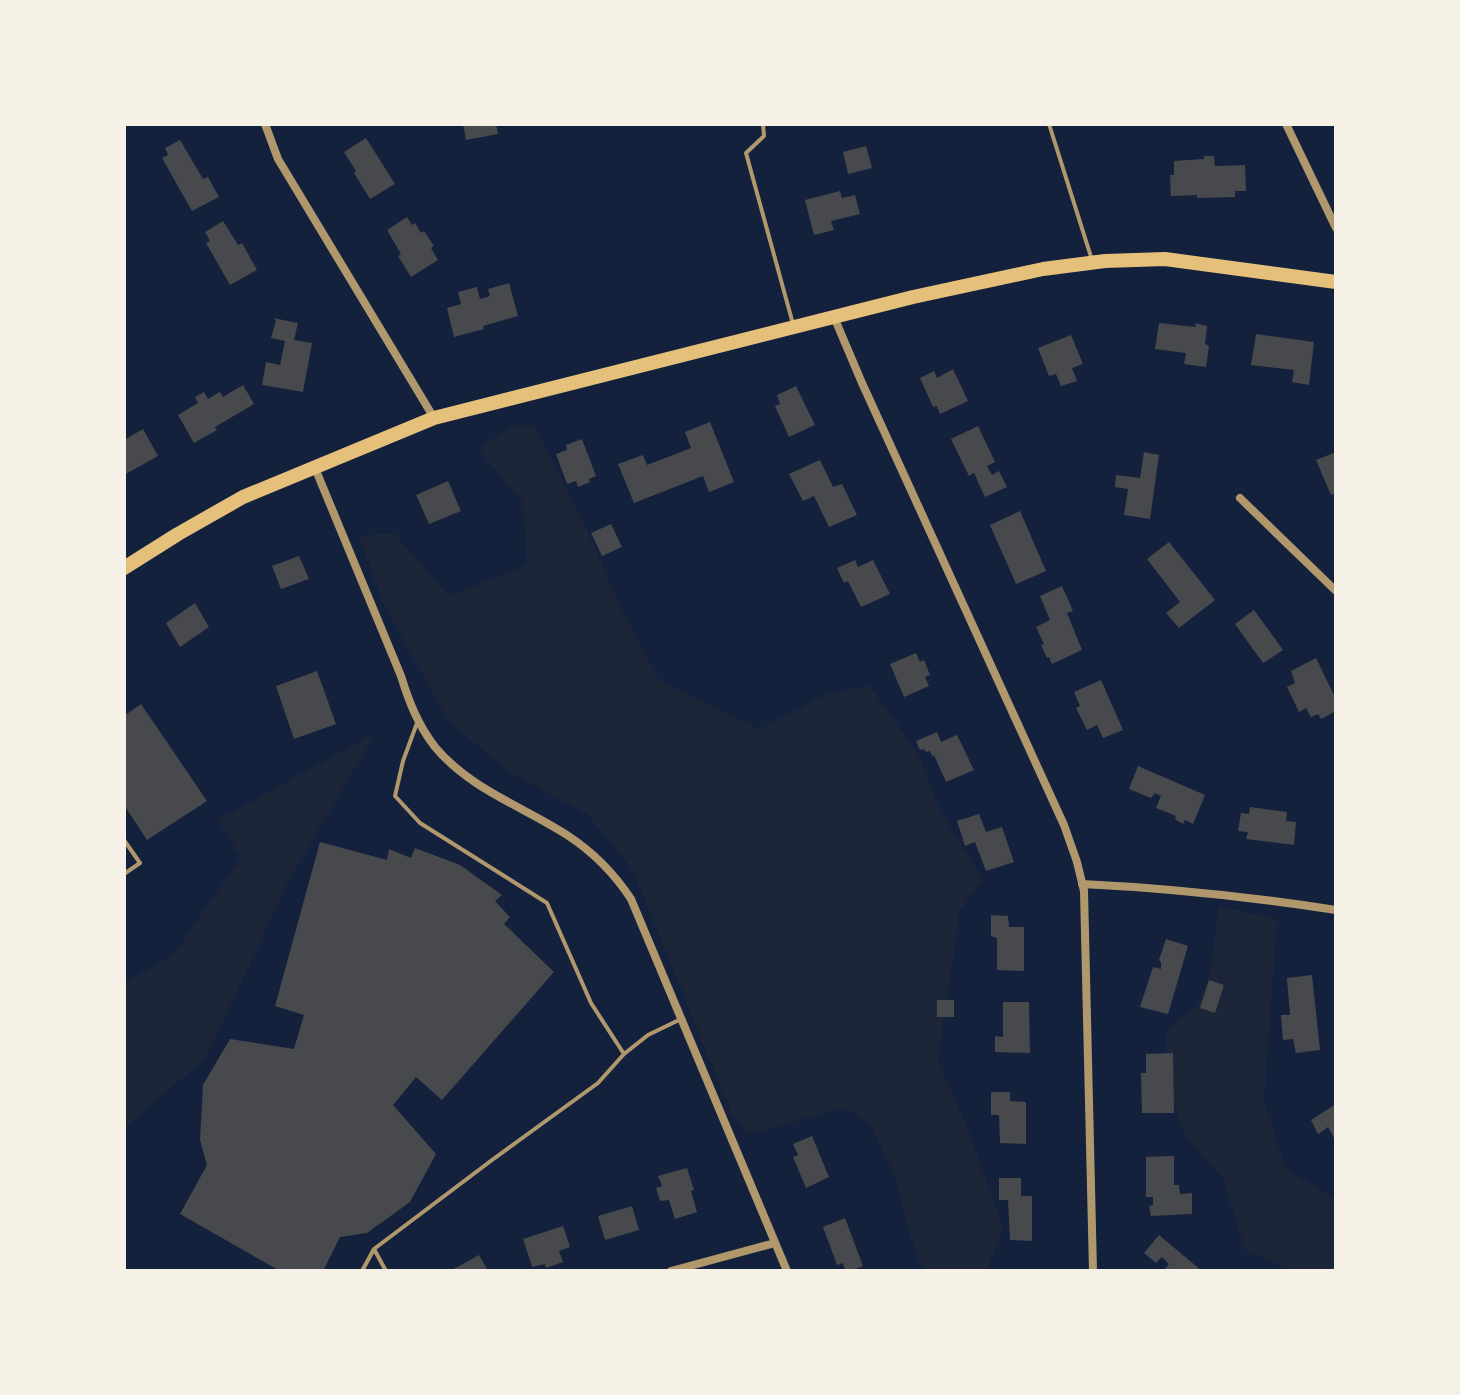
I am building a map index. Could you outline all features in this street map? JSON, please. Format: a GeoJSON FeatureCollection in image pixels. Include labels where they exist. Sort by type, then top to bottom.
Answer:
{"type":"FeatureCollection","features":[{"type":"Feature","properties":{"kind":"main road"},"geometry":{"type":"LineString","coordinates":[[124,568],[243,497],[434,418],[913,297],[1028,272],[1093,262],[1165,259],[1336,282]]}},
{"type":"Feature","properties":{"kind":"street"},"geometry":{"type":"LineString","coordinates":[[265,124],[278,159],[434,418]]}},
{"type":"Feature","properties":{"kind":"street"},"geometry":{"type":"LineString","coordinates":[[1286,124],[1336,228]]}},
{"type":"Feature","properties":{"kind":"street"},"geometry":{"type":"LineString","coordinates":[[834,317],[868,398],[1064,825],[1077,862],[1084,891],[1093,1271]]}},
{"type":"Feature","properties":{"kind":"street"},"geometry":{"type":"LineString","coordinates":[[315,468],[417,720],[436,748],[477,784],[566,835],[598,859],[617,878],[631,899],[787,1271]]}},
{"type":"Feature","properties":{"kind":"street"},"geometry":{"type":"LineString","coordinates":[[1240,498],[1336,591]]}},
{"type":"Feature","properties":{"kind":"street"},"geometry":{"type":"LineString","coordinates":[[1082,884],[1142,886],[1336,910]]}},
{"type":"Feature","properties":{"kind":"street"},"geometry":{"type":"LineString","coordinates":[[671,1271],[775,1243]]}},
{"type":"Feature","properties":{"kind":"lane"},"geometry":{"type":"LineString","coordinates":[[763,124],[764,136],[746,153],[794,326]]}},
{"type":"Feature","properties":{"kind":"lane"},"geometry":{"type":"LineString","coordinates":[[1049,124],[1093,262]]}},
{"type":"Feature","properties":{"kind":"lane"},"geometry":{"type":"LineString","coordinates":[[417,720],[395,796],[420,823],[547,903],[591,1003],[624,1054]]}},
{"type":"Feature","properties":{"kind":"lane"},"geometry":{"type":"LineString","coordinates":[[124,840],[140,863],[124,874]]}},
{"type":"Feature","properties":{"kind":"lane"},"geometry":{"type":"LineString","coordinates":[[362,1271],[374,1249],[598,1083],[624,1054],[648,1035],[681,1019]]}},
{"type":"Feature","properties":{"kind":"lane"},"geometry":{"type":"LineString","coordinates":[[374,1249],[386,1271]]}},
{"type":"Feature","properties":{"kind":"shaded area"},"geometry":{"type":"Polygon","coordinates":[[[517,424],[535,427],[583,521],[621,608],[659,680],[760,729],[827,694],[869,685],[919,755],[939,809],[983,880],[960,910],[938,1061],[968,1129],[1003,1228],[987,1271],[923,1271],[894,1175],[870,1124],[845,1108],[748,1134],[732,1115],[633,870],[587,814],[511,773],[449,722],[384,605],[359,536],[394,533],[449,596],[527,565],[523,503],[477,448],[517,424]]]}},
{"type":"Feature","properties":{"kind":"shaded area"},"geometry":{"type":"Polygon","coordinates":[[[375,733],[288,882],[206,1058],[124,1128],[124,984],[173,955],[241,857],[218,820],[375,733]]]}},
{"type":"Feature","properties":{"kind":"shaded area"},"geometry":{"type":"Polygon","coordinates":[[[1218,906],[1277,919],[1264,1101],[1286,1169],[1336,1199],[1336,1271],[1292,1271],[1245,1250],[1223,1178],[1185,1136],[1167,1086],[1166,1029],[1199,1005],[1211,968],[1218,906]]]}},
{"type":"Feature","properties":{"kind":"building"},"geometry":{"type":"Polygon","coordinates":[[[463,124],[496,124],[498,134],[466,140],[463,124]]]}},
{"type":"Feature","properties":{"kind":"building"},"geometry":{"type":"Polygon","coordinates":[[[366,138],[395,184],[370,199],[344,152],[366,138]]]}},
{"type":"Feature","properties":{"kind":"building"},"geometry":{"type":"Polygon","coordinates":[[[180,140],[203,179],[208,177],[219,197],[192,211],[162,158],[168,155],[165,148],[180,140]]]}},
{"type":"Feature","properties":{"kind":"building"},"geometry":{"type":"Polygon","coordinates":[[[866,146],[872,168],[848,174],[843,152],[866,146]]]}},
{"type":"Feature","properties":{"kind":"building"},"geometry":{"type":"Polygon","coordinates":[[[1204,156],[1214,156],[1215,166],[1245,165],[1246,191],[1235,191],[1235,197],[1171,196],[1170,175],[1174,175],[1174,161],[1204,159],[1204,156]]]}},
{"type":"Feature","properties":{"kind":"building"},"geometry":{"type":"Polygon","coordinates":[[[840,191],[842,198],[855,195],[860,214],[831,221],[834,230],[814,235],[805,200],[840,191]]]}},
{"type":"Feature","properties":{"kind":"building"},"geometry":{"type":"Polygon","coordinates":[[[407,217],[421,233],[424,231],[434,246],[431,248],[438,260],[411,277],[387,230],[407,217]]]}},
{"type":"Feature","properties":{"kind":"building"},"geometry":{"type":"Polygon","coordinates":[[[223,221],[238,245],[242,243],[257,270],[230,285],[206,243],[210,241],[205,232],[223,221]]]}},
{"type":"Feature","properties":{"kind":"building"},"geometry":{"type":"Polygon","coordinates":[[[509,283],[518,316],[454,337],[447,308],[461,304],[458,292],[477,287],[480,299],[490,296],[488,289],[509,283]]]}},
{"type":"Feature","properties":{"kind":"building"},"geometry":{"type":"Polygon","coordinates":[[[273,318],[298,323],[294,340],[312,343],[303,392],[262,385],[266,362],[280,365],[285,341],[271,338],[276,321],[273,318]]]}},
{"type":"Feature","properties":{"kind":"building"},"geometry":{"type":"Polygon","coordinates":[[[1159,323],[1207,326],[1205,344],[1209,346],[1206,367],[1184,364],[1186,353],[1155,349],[1159,323]]]}},
{"type":"Feature","properties":{"kind":"building"},"geometry":{"type":"Polygon","coordinates":[[[1256,334],[1314,342],[1309,385],[1292,382],[1294,370],[1251,365],[1256,334]]]}},
{"type":"Feature","properties":{"kind":"building"},"geometry":{"type":"Polygon","coordinates":[[[1071,335],[1083,364],[1072,368],[1077,381],[1061,386],[1056,374],[1049,376],[1038,348],[1071,335]]]}},
{"type":"Feature","properties":{"kind":"building"},"geometry":{"type":"Polygon","coordinates":[[[953,369],[968,401],[940,414],[937,406],[933,407],[920,378],[934,371],[937,378],[953,369]]]}},
{"type":"Feature","properties":{"kind":"building"},"geometry":{"type":"Polygon","coordinates":[[[243,385],[254,404],[194,443],[178,415],[198,403],[195,397],[204,392],[208,399],[220,392],[223,397],[243,385]]]}},
{"type":"Feature","properties":{"kind":"building"},"geometry":{"type":"Polygon","coordinates":[[[796,386],[815,425],[789,437],[775,406],[780,404],[777,395],[796,386]]]}},
{"type":"Feature","properties":{"kind":"building"},"geometry":{"type":"Polygon","coordinates":[[[710,422],[734,482],[709,492],[703,476],[634,503],[618,464],[643,455],[647,465],[691,448],[685,432],[710,422]]]}},
{"type":"Feature","properties":{"kind":"building"},"geometry":{"type":"Polygon","coordinates":[[[978,426],[995,462],[987,466],[992,475],[999,471],[1007,487],[985,497],[974,473],[969,476],[951,439],[978,426]]]}},
{"type":"Feature","properties":{"kind":"building"},"geometry":{"type":"Polygon","coordinates":[[[143,429],[158,456],[124,475],[124,440],[143,429]]]}},
{"type":"Feature","properties":{"kind":"building"},"geometry":{"type":"Polygon","coordinates":[[[582,439],[596,476],[578,487],[576,481],[567,484],[556,454],[567,450],[566,445],[582,439]]]}},
{"type":"Feature","properties":{"kind":"building"},"geometry":{"type":"Polygon","coordinates":[[[1144,452],[1159,455],[1150,519],[1124,515],[1128,489],[1115,487],[1116,475],[1140,478],[1144,452]]]}},
{"type":"Feature","properties":{"kind":"building"},"geometry":{"type":"Polygon","coordinates":[[[1336,452],[1336,493],[1331,495],[1316,460],[1336,452]]]}},
{"type":"Feature","properties":{"kind":"building"},"geometry":{"type":"Polygon","coordinates":[[[820,460],[833,487],[842,484],[857,515],[829,527],[814,496],[803,501],[789,474],[820,460]]]}},
{"type":"Feature","properties":{"kind":"building"},"geometry":{"type":"Polygon","coordinates":[[[448,481],[461,511],[429,524],[416,495],[448,481]]]}},
{"type":"Feature","properties":{"kind":"building"},"geometry":{"type":"Polygon","coordinates":[[[1020,511],[1046,571],[1016,584],[990,525],[1020,511]]]}},
{"type":"Feature","properties":{"kind":"building"},"geometry":{"type":"Polygon","coordinates":[[[611,524],[622,547],[602,556],[591,533],[611,524]]]}},
{"type":"Feature","properties":{"kind":"building"},"geometry":{"type":"Polygon","coordinates":[[[1169,542],[1215,600],[1179,628],[1166,613],[1180,602],[1147,559],[1169,542]]]}},
{"type":"Feature","properties":{"kind":"building"},"geometry":{"type":"Polygon","coordinates":[[[299,556],[309,579],[281,589],[272,566],[299,556]]]}},
{"type":"Feature","properties":{"kind":"building"},"geometry":{"type":"Polygon","coordinates":[[[855,560],[858,567],[873,560],[890,594],[861,607],[848,581],[844,583],[837,568],[855,560]]]}},
{"type":"Feature","properties":{"kind":"building"},"geometry":{"type":"Polygon","coordinates":[[[1062,586],[1073,611],[1067,613],[1082,650],[1052,664],[1041,645],[1044,644],[1036,627],[1050,620],[1040,596],[1062,586]]]}},
{"type":"Feature","properties":{"kind":"building"},"geometry":{"type":"Polygon","coordinates":[[[195,603],[209,627],[180,647],[166,623],[195,603]]]}},
{"type":"Feature","properties":{"kind":"building"},"geometry":{"type":"Polygon","coordinates":[[[1254,610],[1283,650],[1263,663],[1235,624],[1254,610]]]}},
{"type":"Feature","properties":{"kind":"building"},"geometry":{"type":"Polygon","coordinates":[[[916,653],[920,662],[924,660],[930,675],[925,677],[929,686],[904,697],[890,664],[916,653]]]}},
{"type":"Feature","properties":{"kind":"building"},"geometry":{"type":"Polygon","coordinates":[[[1316,658],[1336,699],[1336,711],[1321,719],[1318,714],[1311,717],[1306,708],[1299,712],[1287,687],[1295,683],[1291,671],[1316,658]]]}},
{"type":"Feature","properties":{"kind":"building"},"geometry":{"type":"Polygon","coordinates":[[[317,671],[336,724],[294,739],[276,686],[317,671]]]}},
{"type":"Feature","properties":{"kind":"building"},"geometry":{"type":"Polygon","coordinates":[[[1101,680],[1123,730],[1103,738],[1097,725],[1087,730],[1076,708],[1080,706],[1074,692],[1101,680]]]}},
{"type":"Feature","properties":{"kind":"building"},"geometry":{"type":"Polygon","coordinates":[[[141,704],[207,801],[147,840],[124,805],[124,716],[141,704]]]}},
{"type":"Feature","properties":{"kind":"building"},"geometry":{"type":"Polygon","coordinates":[[[937,732],[941,742],[957,735],[974,770],[946,782],[934,755],[930,751],[920,750],[916,741],[937,732]]]}},
{"type":"Feature","properties":{"kind":"building"},"geometry":{"type":"Polygon","coordinates":[[[1138,766],[1205,795],[1193,824],[1185,820],[1183,824],[1175,819],[1176,816],[1156,808],[1161,796],[1155,793],[1151,798],[1129,789],[1138,766]]]}},
{"type":"Feature","properties":{"kind":"building"},"geometry":{"type":"Polygon","coordinates":[[[1250,807],[1287,812],[1286,821],[1296,822],[1294,845],[1246,839],[1248,832],[1238,831],[1241,813],[1249,814],[1250,807]]]}},
{"type":"Feature","properties":{"kind":"building"},"geometry":{"type":"Polygon","coordinates":[[[979,814],[986,832],[1002,827],[1014,862],[986,871],[975,842],[965,846],[957,821],[979,814]]]}},
{"type":"Feature","properties":{"kind":"building"},"geometry":{"type":"Polygon","coordinates":[[[320,842],[387,860],[389,849],[411,858],[415,848],[460,865],[502,895],[495,901],[510,917],[504,924],[554,972],[442,1100],[416,1077],[393,1105],[436,1154],[410,1202],[367,1233],[340,1237],[323,1271],[280,1271],[180,1214],[207,1165],[200,1140],[203,1085],[230,1039],[294,1049],[304,1015],[275,1006],[320,842]]]}},
{"type":"Feature","properties":{"kind":"building"},"geometry":{"type":"Polygon","coordinates":[[[991,915],[1008,916],[1009,927],[1024,927],[1024,971],[997,970],[997,938],[991,936],[991,915]]]}},
{"type":"Feature","properties":{"kind":"building"},"geometry":{"type":"Polygon","coordinates":[[[1166,939],[1188,946],[1168,1014],[1140,1007],[1153,967],[1161,969],[1159,960],[1166,939]]]}},
{"type":"Feature","properties":{"kind":"building"},"geometry":{"type":"Polygon","coordinates":[[[1312,975],[1320,1050],[1296,1053],[1293,1039],[1283,1040],[1281,1015],[1290,1015],[1287,978],[1312,975]]]}},
{"type":"Feature","properties":{"kind":"building"},"geometry":{"type":"Polygon","coordinates":[[[1209,980],[1224,985],[1215,1013],[1200,1008],[1209,980]]]}},
{"type":"Feature","properties":{"kind":"building"},"geometry":{"type":"Polygon","coordinates":[[[937,1000],[954,1000],[954,1017],[937,1017],[937,1000]]]}},
{"type":"Feature","properties":{"kind":"building"},"geometry":{"type":"Polygon","coordinates":[[[1003,1002],[1029,1002],[1030,1053],[995,1052],[995,1036],[1003,1037],[1003,1002]]]}},
{"type":"Feature","properties":{"kind":"building"},"geometry":{"type":"Polygon","coordinates":[[[1173,1053],[1174,1113],[1142,1113],[1141,1073],[1146,1073],[1146,1054],[1173,1053]]]}},
{"type":"Feature","properties":{"kind":"building"},"geometry":{"type":"Polygon","coordinates":[[[991,1092],[1010,1092],[1010,1101],[1026,1102],[1026,1144],[1000,1143],[999,1115],[991,1115],[991,1092]]]}},
{"type":"Feature","properties":{"kind":"building"},"geometry":{"type":"Polygon","coordinates":[[[1336,1104],[1336,1142],[1328,1127],[1318,1134],[1311,1120],[1336,1104]]]}},
{"type":"Feature","properties":{"kind":"building"},"geometry":{"type":"Polygon","coordinates":[[[812,1136],[829,1177],[806,1188],[793,1157],[798,1155],[793,1144],[812,1136]]]}},
{"type":"Feature","properties":{"kind":"building"},"geometry":{"type":"Polygon","coordinates":[[[1174,1156],[1174,1185],[1179,1185],[1180,1194],[1192,1193],[1192,1214],[1151,1216],[1149,1206],[1153,1205],[1153,1197],[1146,1197],[1146,1157],[1174,1156]]]}},
{"type":"Feature","properties":{"kind":"building"},"geometry":{"type":"Polygon","coordinates":[[[687,1168],[697,1212],[675,1219],[669,1200],[660,1201],[656,1188],[662,1186],[658,1176],[687,1168]]]}},
{"type":"Feature","properties":{"kind":"building"},"geometry":{"type":"Polygon","coordinates":[[[999,1178],[1021,1178],[1021,1196],[1032,1196],[1032,1241],[1010,1240],[1008,1200],[999,1200],[999,1178]]]}},
{"type":"Feature","properties":{"kind":"building"},"geometry":{"type":"Polygon","coordinates":[[[632,1206],[639,1230],[605,1240],[598,1216],[632,1206]]]}},
{"type":"Feature","properties":{"kind":"building"},"geometry":{"type":"Polygon","coordinates":[[[845,1218],[863,1266],[851,1271],[845,1271],[843,1263],[837,1265],[823,1227],[845,1218]]]}},
{"type":"Feature","properties":{"kind":"building"},"geometry":{"type":"Polygon","coordinates":[[[563,1226],[570,1247],[559,1251],[563,1262],[546,1268],[545,1264],[532,1267],[523,1239],[563,1226]]]}},
{"type":"Feature","properties":{"kind":"building"},"geometry":{"type":"Polygon","coordinates":[[[1159,1235],[1202,1271],[1163,1271],[1169,1264],[1162,1257],[1156,1263],[1144,1253],[1159,1235]]]}},
{"type":"Feature","properties":{"kind":"building"},"geometry":{"type":"Polygon","coordinates":[[[479,1255],[488,1271],[450,1271],[479,1255]]]}}]}
